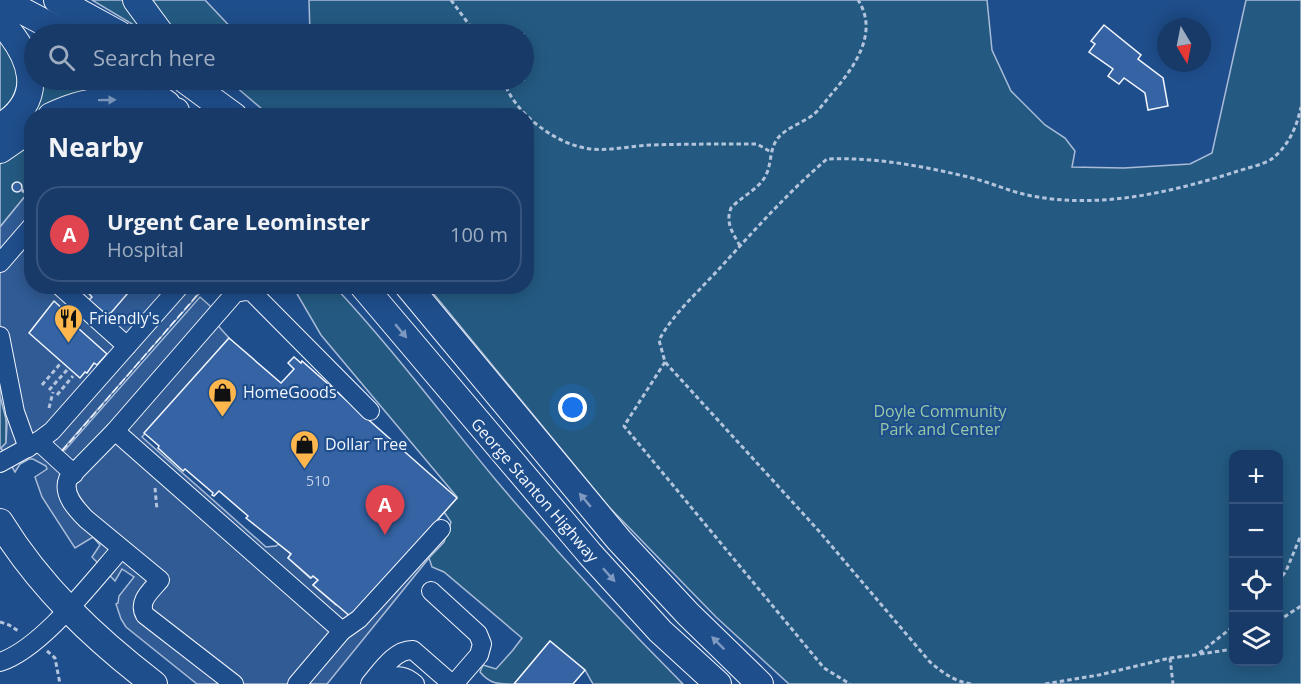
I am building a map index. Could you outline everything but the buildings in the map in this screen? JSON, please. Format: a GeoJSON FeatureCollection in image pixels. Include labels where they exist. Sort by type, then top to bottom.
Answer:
{"type":"FeatureCollection","features":[{"type":"Feature","properties":{"kind":"highway"},"geometry":{"type":"LineString","coordinates":[[2,0],[47,24]]}},
{"type":"Feature","properties":{"kind":"highway"},"geometry":{"type":"LineString","coordinates":[[57,0],[101,24]]}},
{"type":"Feature","properties":{"kind":"highway"},"geometry":{"type":"LineString","coordinates":[[136,0],[154,24]]}},
{"type":"Feature","properties":{"kind":"highway"},"geometry":{"type":"LineString","coordinates":[[0,21],[24,55]]}},
{"type":"Feature","properties":{"kind":"highway"},"geometry":{"type":"LineString","coordinates":[[0,127],[21,109],[30,90]]}},
{"type":"Feature","properties":{"kind":"highway"},"geometry":{"type":"LineString","coordinates":[[147,90],[172,108]]}},
{"type":"Feature","properties":{"kind":"highway"},"geometry":{"type":"LineString","coordinates":[[199,90],[224,108]]}},
{"type":"Feature","properties":{"kind":"highway"},"geometry":{"type":"LineString","coordinates":[[208,90],[225,108]]}},
{"type":"Feature","properties":{"kind":"highway"},"geometry":{"type":"LineString","coordinates":[[71,108],[103,100],[147,102],[164,108]]}},
{"type":"Feature","properties":{"kind":"highway"},"geometry":{"type":"LineString","coordinates":[[0,150],[24,134]]}},
{"type":"Feature","properties":{"kind":"highway","name":"George Stanton Highway"},"geometry":{"type":"LineString","coordinates":[[370,294],[590,554],[660,631],[718,684]]}},
{"type":"Feature","properties":{"kind":"highway","name":"George Stanton Highway"},"geometry":{"type":"LineString","coordinates":[[415,294],[619,540],[688,614],[760,684]]}},
{"type":"Feature","properties":{"kind":"highway"},"geometry":{"type":"LineString","coordinates":[[0,522],[18,552],[68,610],[154,684]]}},
{"type":"Feature","properties":{"kind":"street"},"geometry":{"type":"LineString","coordinates":[[0,263],[24,235]]}},
{"type":"Feature","properties":{"kind":"street"},"geometry":{"type":"LineString","coordinates":[[69,294],[127,346]]}},
{"type":"Feature","properties":{"kind":"street"},"geometry":{"type":"LineString","coordinates":[[0,463],[52,431],[173,294]]}},
{"type":"Feature","properties":{"kind":"street"},"geometry":{"type":"LineString","coordinates":[[234,684],[145,615],[142,610],[143,600],[160,580],[121,549],[75,507],[66,486],[68,479],[115,431],[235,294]]}},
{"type":"Feature","properties":{"kind":"street"},"geometry":{"type":"LineString","coordinates":[[254,294],[370,411]]}},
{"type":"Feature","properties":{"kind":"street"},"geometry":{"type":"LineString","coordinates":[[0,336],[3,370],[18,427],[33,444],[74,474]]}},
{"type":"Feature","properties":{"kind":"street"},"geometry":{"type":"LineString","coordinates":[[115,431],[342,631]]}},
{"type":"Feature","properties":{"kind":"street"},"geometry":{"type":"LineString","coordinates":[[297,684],[342,631],[359,620],[441,529]]}},
{"type":"Feature","properties":{"kind":"street"},"geometry":{"type":"LineString","coordinates":[[0,662],[26,648],[68,610],[121,549]]}},
{"type":"Feature","properties":{"kind":"street"},"geometry":{"type":"LineString","coordinates":[[379,682],[397,654],[410,649],[453,684],[479,655],[482,644],[478,634],[431,591]]}},
{"type":"Feature","properties":{"kind":"street"},"geometry":{"type":"LineString","coordinates":[[379,682],[398,665],[411,662],[433,679],[434,684]]}},
{"type":"Feature","properties":{"kind":"street"},"geometry":{"type":"LineString","coordinates":[[379,682],[401,675],[415,684]]}},
{"type":"Feature","properties":{"kind":"path"},"geometry":{"type":"LineString","coordinates":[[450,0],[468,24]]}},
{"type":"Feature","properties":{"kind":"path"},"geometry":{"type":"LineString","coordinates":[[740,246],[730,227],[729,214],[735,204],[763,180],[770,166],[771,152],[779,136],[815,113],[846,77],[859,56],[864,43],[867,19],[858,0]]}},
{"type":"Feature","properties":{"kind":"path"},"geometry":{"type":"LineString","coordinates":[[509,90],[521,108]]}},
{"type":"Feature","properties":{"kind":"path"},"geometry":{"type":"LineString","coordinates":[[971,684],[959,682],[944,675],[930,662],[818,530],[665,362],[658,340],[663,331],[805,178],[828,159],[876,160],[917,166],[1038,197],[1114,200],[1152,194],[1210,180],[1272,159],[1290,139],[1301,107]]}},
{"type":"Feature","properties":{"kind":"path"},"geometry":{"type":"LineString","coordinates":[[534,121],[543,129],[577,146],[592,149],[647,145],[757,144],[771,152]]}},
{"type":"Feature","properties":{"kind":"path"},"geometry":{"type":"LineString","coordinates":[[21,189],[24,192]]}},
{"type":"Feature","properties":{"kind":"path"},"geometry":{"type":"LineString","coordinates":[[665,362],[624,426],[824,668],[850,684]]}},
{"type":"Feature","properties":{"kind":"path"},"geometry":{"type":"LineString","coordinates":[[42,385],[60,364]]}},
{"type":"Feature","properties":{"kind":"path"},"geometry":{"type":"LineString","coordinates":[[49,390],[67,370]]}},
{"type":"Feature","properties":{"kind":"path"},"geometry":{"type":"LineString","coordinates":[[57,395],[73,376]]}},
{"type":"Feature","properties":{"kind":"path"},"geometry":{"type":"LineString","coordinates":[[1283,575],[1301,535]]}},
{"type":"Feature","properties":{"kind":"path"},"geometry":{"type":"LineString","coordinates":[[1283,618],[1301,606]]}},
{"type":"Feature","properties":{"kind":"path"},"geometry":{"type":"LineString","coordinates":[[0,622],[9,625]]}},
{"type":"Feature","properties":{"kind":"path"},"geometry":{"type":"LineString","coordinates":[[1196,654],[1229,629]]}},
{"type":"Feature","properties":{"kind":"path"},"geometry":{"type":"LineString","coordinates":[[1045,684],[1099,675],[1170,658],[1229,650]]}},
{"type":"Feature","properties":{"kind":"path"},"geometry":{"type":"LineString","coordinates":[[54,656],[60,684]]}},
{"type":"Feature","properties":{"kind":"path"},"geometry":{"type":"LineString","coordinates":[[1170,658],[1173,684]]}},
{"type":"Feature","properties":{"kind":"green space"},"geometry":{"type":"Polygon","coordinates":[[[92,0],[124,0],[141,22],[132,24],[92,0]]]}},
{"type":"Feature","properties":{"kind":"green space"},"geometry":{"type":"Polygon","coordinates":[[[144,0],[205,0],[228,24],[166,24],[144,0]]]}},
{"type":"Feature","properties":{"kind":"green space","name":"Doyle Community Park and Center"},"geometry":{"type":"Polygon","coordinates":[[[309,0],[987,0],[992,50],[1011,91],[1045,125],[1065,138],[1075,151],[1072,167],[1124,168],[1190,164],[1212,153],[1246,0],[1301,0],[1301,684],[789,684],[716,617],[609,507],[434,294],[534,294],[534,108],[261,108],[240,90],[534,90],[534,24],[310,24],[309,0]]]}},
{"type":"Feature","properties":{"kind":"green space"},"geometry":{"type":"Polygon","coordinates":[[[0,32],[15,65],[17,83],[15,93],[0,115],[0,32]]]}},
{"type":"Feature","properties":{"kind":"green space"},"geometry":{"type":"Polygon","coordinates":[[[36,90],[122,91],[63,108],[30,108],[36,90]]]}},
{"type":"Feature","properties":{"kind":"green space"},"geometry":{"type":"Polygon","coordinates":[[[24,146],[24,198],[0,227],[0,164],[24,146]]]}},
{"type":"Feature","properties":{"kind":"green space"},"geometry":{"type":"Polygon","coordinates":[[[297,294],[341,294],[540,532],[683,684],[593,684],[585,670],[550,641],[514,684],[503,684],[487,679],[480,672],[483,665],[496,669],[522,638],[444,572],[432,567],[429,558],[444,542],[451,522],[444,512],[457,497],[321,335],[297,294]]]}},
{"type":"Feature","properties":{"kind":"green space"},"geometry":{"type":"Polygon","coordinates":[[[0,396],[6,415],[6,443],[0,449],[0,396]]]}},
{"type":"Feature","properties":{"kind":"shaded area"},"geometry":{"type":"Polygon","coordinates":[[[24,198],[24,294],[199,294],[62,450],[65,450],[200,297],[218,313],[213,320],[229,338],[142,437],[266,547],[279,544],[291,554],[288,558],[310,578],[313,576],[318,580],[313,585],[336,605],[414,546],[429,558],[327,684],[197,684],[126,627],[116,604],[119,596],[134,577],[122,569],[115,581],[92,557],[100,545],[93,537],[75,548],[42,497],[35,477],[47,469],[46,466],[29,459],[20,464],[15,472],[1,448],[6,443],[7,423],[0,396],[0,227],[24,198]]]}},
{"type":"Feature","properties":{"kind":"fence"},"geometry":{"type":"LineString","coordinates":[[62,451],[198,294]]}},
{"type":"Feature","properties":{"kind":"place","name":"Friendly's"},"geometry":{"type":"Point","coordinates":[68,344]}},
{"type":"Feature","properties":{"kind":"place","name":"HomeGoods"},"geometry":{"type":"Point","coordinates":[222,418]}},
{"type":"Feature","properties":{"kind":"place","name":"Dollar Tree"},"geometry":{"type":"Point","coordinates":[304,470]}},
{"type":"Feature","properties":{"kind":"place","name":"Urgent Care Leominster"},"geometry":{"type":"Point","coordinates":[385,535]}}]}
